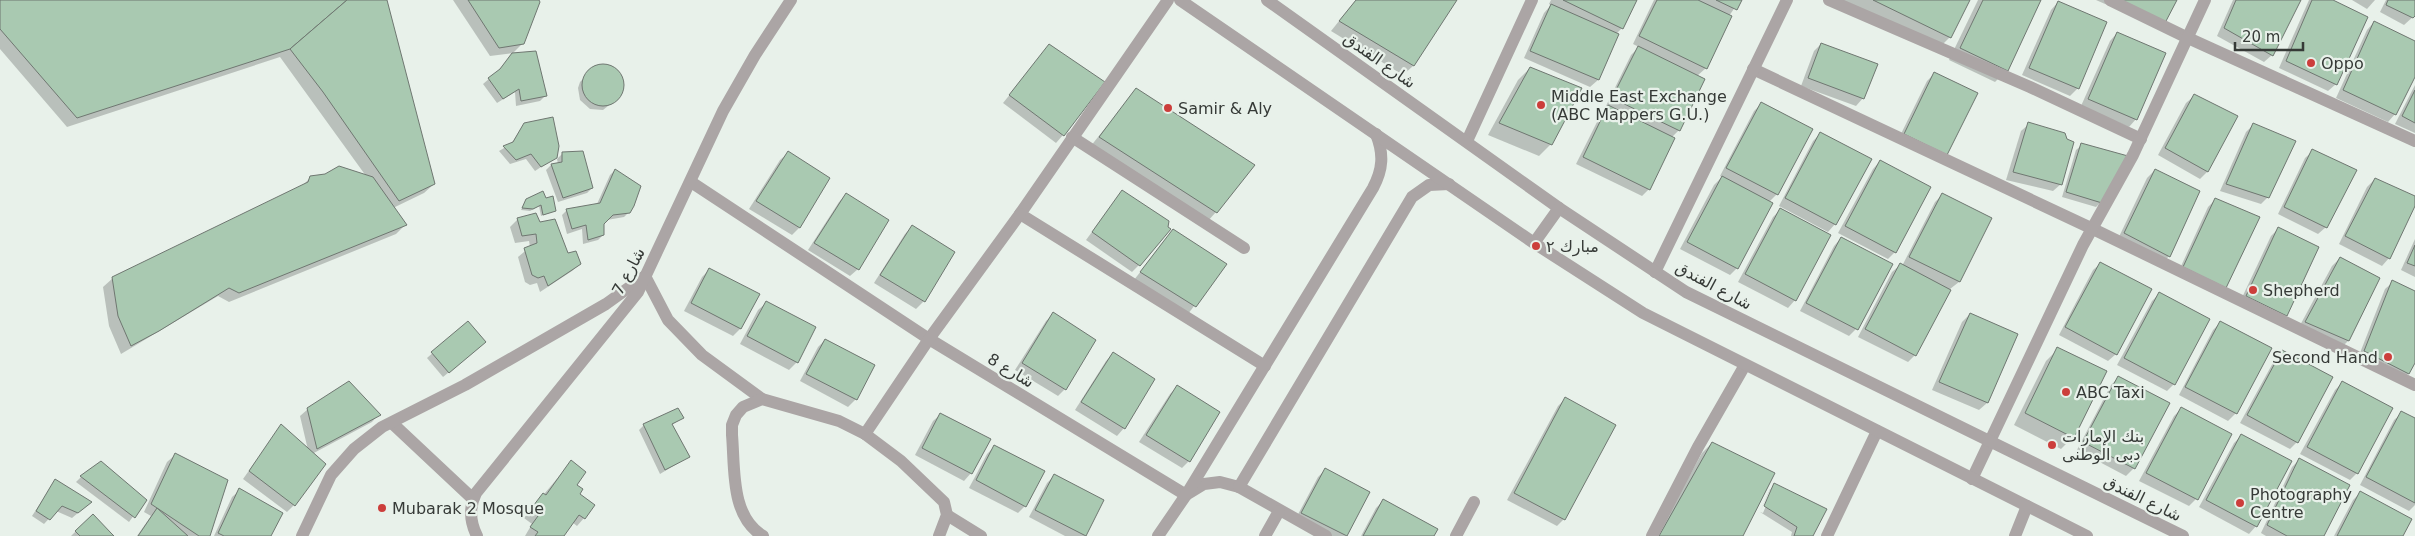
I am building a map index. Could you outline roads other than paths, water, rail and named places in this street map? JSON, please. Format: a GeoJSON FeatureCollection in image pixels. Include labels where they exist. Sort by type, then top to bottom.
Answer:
{"type":"FeatureCollection","features":[{"type":"Feature","properties":{"kind":"street","name":"شارع 7"},"geometry":{"type":"LineString","coordinates":[[473,499],[628,306],[645,276],[723,111],[755,55],[792,0]]}},
{"type":"Feature","properties":{"kind":"street"},"geometry":{"type":"LineString","coordinates":[[865,434],[929,339],[1020,214],[1168,0]]}},
{"type":"Feature","properties":{"kind":"street"},"geometry":{"type":"LineString","coordinates":[[1180,0],[1534,243],[1643,313],[2087,536]]}},
{"type":"Feature","properties":{"kind":"street","name":"شارع الفندق"},"geometry":{"type":"LineString","coordinates":[[1267,0],[1559,208],[1686,292],[2183,536]]}},
{"type":"Feature","properties":{"kind":"street"},"geometry":{"type":"LineString","coordinates":[[1467,141],[1532,0]]}},
{"type":"Feature","properties":{"kind":"street"},"geometry":{"type":"LineString","coordinates":[[1655,272],[1786,0]]}},
{"type":"Feature","properties":{"kind":"street"},"geometry":{"type":"LineString","coordinates":[[1829,0],[2030,87],[2141,139]]}},
{"type":"Feature","properties":{"kind":"street"},"geometry":{"type":"LineString","coordinates":[[2110,0],[2188,38],[2415,140]]}},
{"type":"Feature","properties":{"kind":"street"},"geometry":{"type":"LineString","coordinates":[[1972,478],[2093,229],[2141,139],[2205,0]]}},
{"type":"Feature","properties":{"kind":"street"},"geometry":{"type":"LineString","coordinates":[[1753,69],[2093,229],[2415,385]]}},
{"type":"Feature","properties":{"kind":"street"},"geometry":{"type":"LineString","coordinates":[[1158,536],[1186,495],[1380,175],[1383,161],[1381,147],[1376,134]]}},
{"type":"Feature","properties":{"kind":"street"},"geometry":{"type":"LineString","coordinates":[[1072,137],[1244,248]]}},
{"type":"Feature","properties":{"kind":"street","name":"شارع 8"},"geometry":{"type":"LineString","coordinates":[[690,182],[929,339],[1186,495]]}},
{"type":"Feature","properties":{"kind":"street"},"geometry":{"type":"LineString","coordinates":[[1239,487],[1412,198],[1419,190],[1429,185],[1439,183],[1450,184]]}},
{"type":"Feature","properties":{"kind":"street"},"geometry":{"type":"LineString","coordinates":[[1534,243],[1559,208]]}},
{"type":"Feature","properties":{"kind":"street"},"geometry":{"type":"LineString","coordinates":[[1020,214],[1265,366]]}},
{"type":"Feature","properties":{"kind":"street"},"geometry":{"type":"LineString","coordinates":[[302,536],[331,476],[354,448],[382,427],[465,385],[606,304],[645,276],[668,320],[702,355],[762,399],[839,421],[865,434],[901,461],[944,502],[947,515],[939,536]]}},
{"type":"Feature","properties":{"kind":"street"},"geometry":{"type":"LineString","coordinates":[[1652,536],[1698,447],[1745,365]]}},
{"type":"Feature","properties":{"kind":"street"},"geometry":{"type":"LineString","coordinates":[[762,399],[752,402],[740,411],[732,425],[732,435],[739,506],[746,521],[763,536]]}},
{"type":"Feature","properties":{"kind":"street"},"geometry":{"type":"LineString","coordinates":[[392,423],[473,499],[471,521],[477,536]]}},
{"type":"Feature","properties":{"kind":"street"},"geometry":{"type":"LineString","coordinates":[[1827,536],[1877,431]]}},
{"type":"Feature","properties":{"kind":"street"},"geometry":{"type":"LineString","coordinates":[[1186,495],[1204,484],[1220,482],[1239,487],[1326,536]]}},
{"type":"Feature","properties":{"kind":"street"},"geometry":{"type":"LineString","coordinates":[[1456,536],[1474,502]]}},
{"type":"Feature","properties":{"kind":"street"},"geometry":{"type":"LineString","coordinates":[[2015,536],[2027,506]]}},
{"type":"Feature","properties":{"kind":"street"},"geometry":{"type":"LineString","coordinates":[[1264,536],[1279,511]]}},
{"type":"Feature","properties":{"kind":"street"},"geometry":{"type":"LineString","coordinates":[[947,515],[981,536]]}},
{"type":"Feature","properties":{"kind":"place","name":"Oppo"},"geometry":{"type":"Point","coordinates":[2311,63]}},
{"type":"Feature","properties":{"kind":"place","name":"Middle East Exchange (ABC Mappers G.U.)"},"geometry":{"type":"Point","coordinates":[1541,105]}},
{"type":"Feature","properties":{"kind":"place","name":"Samir & Aly"},"geometry":{"type":"Point","coordinates":[1168,108]}},
{"type":"Feature","properties":{"kind":"place","name":"مبارك ٢"},"geometry":{"type":"Point","coordinates":[1536,246]}},
{"type":"Feature","properties":{"kind":"place","name":"Shepherd"},"geometry":{"type":"Point","coordinates":[2253,290]}},
{"type":"Feature","properties":{"kind":"place","name":"Second Hand"},"geometry":{"type":"Point","coordinates":[2388,357]}},
{"type":"Feature","properties":{"kind":"place","name":"ABC Taxi"},"geometry":{"type":"Point","coordinates":[2066,392]}},
{"type":"Feature","properties":{"kind":"place","name":"بنك الإمارات دبى الوطنى"},"geometry":{"type":"Point","coordinates":[2052,445]}},
{"type":"Feature","properties":{"kind":"place","name":"Photography Centre"},"geometry":{"type":"Point","coordinates":[2240,503]}},
{"type":"Feature","properties":{"kind":"place","name":"Mubarak 2 Mosque"},"geometry":{"type":"Point","coordinates":[382,508]}}]}
